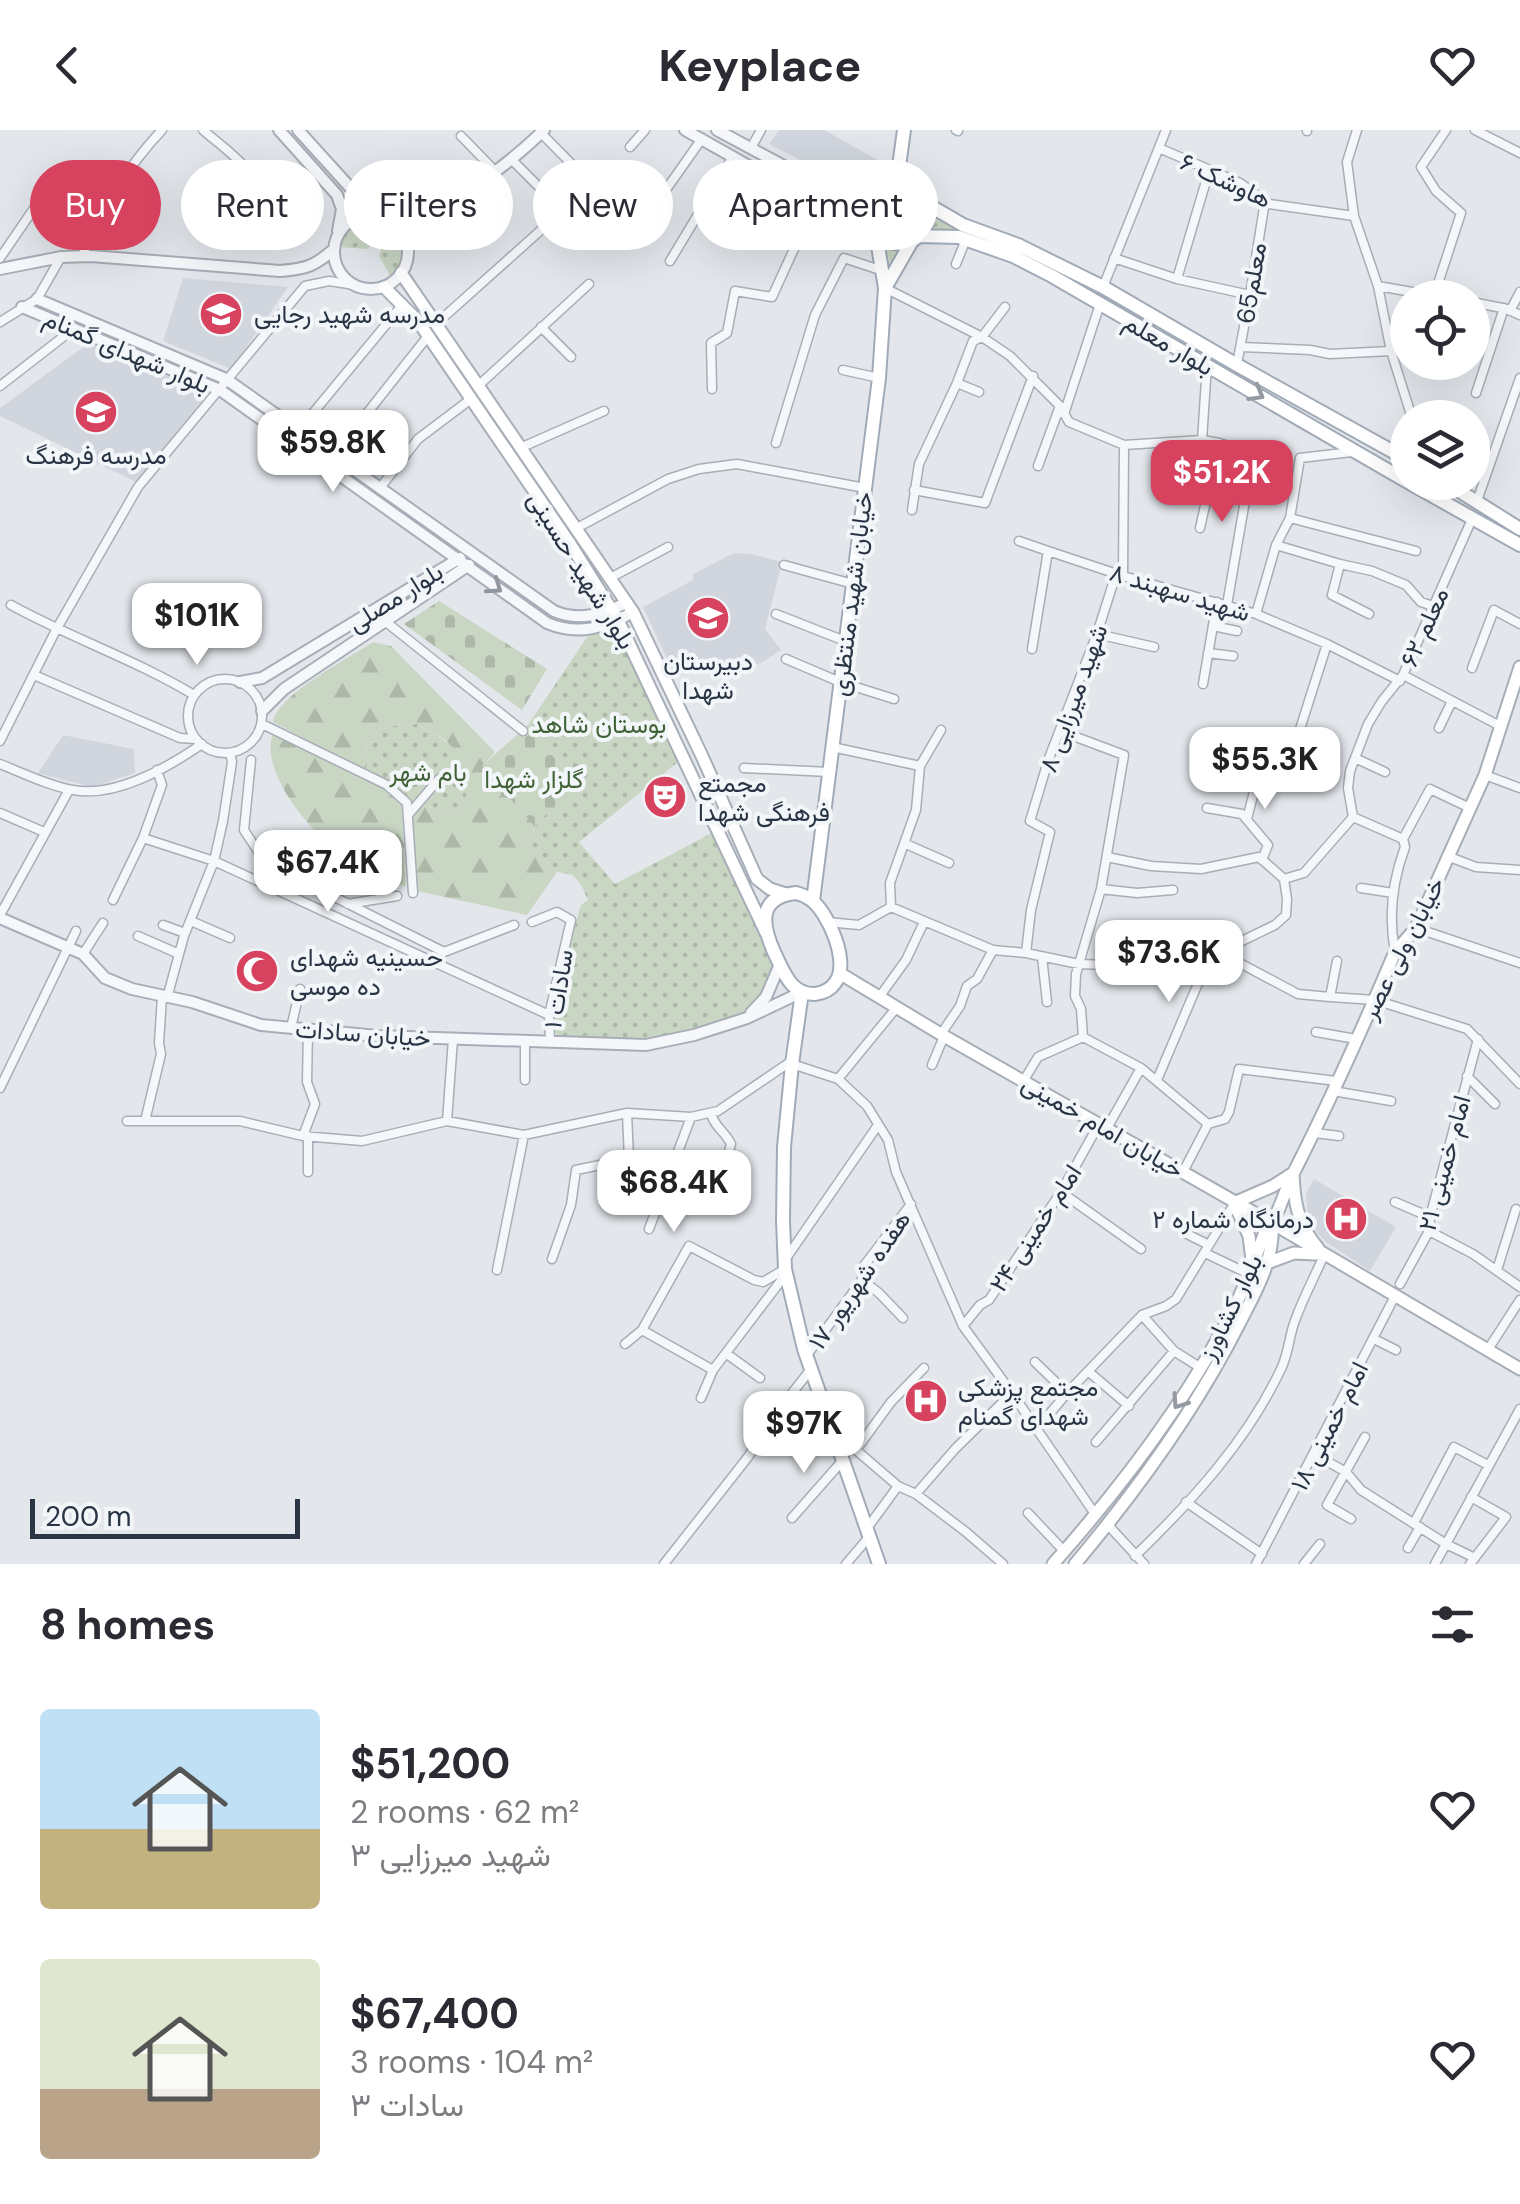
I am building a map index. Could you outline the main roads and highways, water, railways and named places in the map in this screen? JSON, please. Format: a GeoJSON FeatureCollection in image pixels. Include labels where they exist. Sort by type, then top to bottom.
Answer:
{"type":"FeatureCollection","features":[{"type":"Feature","properties":{"kind":"main road"},"geometry":{"type":"LineString","coordinates":[[900,160],[904,130]]}},
{"type":"Feature","properties":{"kind":"main road","name":"بلوار معلم"},"geometry":{"type":"LineString","coordinates":[[938,210],[1103,287],[1390,450]]}},
{"type":"Feature","properties":{"kind":"main road","name":"بلوار معلم"},"geometry":{"type":"LineString","coordinates":[[938,237],[958,236],[1013,256],[1390,472]]}},
{"type":"Feature","properties":{"kind":"main road"},"geometry":{"type":"LineString","coordinates":[[879,250],[886,288]]}},
{"type":"Feature","properties":{"kind":"main road"},"geometry":{"type":"LineString","coordinates":[[886,288],[909,250]]}},
{"type":"Feature","properties":{"kind":"main road","name":"بلوار شهید حسینی"},"geometry":{"type":"LineString","coordinates":[[402,273],[411,306],[428,336],[615,615],[766,933]]}},
{"type":"Feature","properties":{"kind":"main road","name":"بلوار شهید حسینی"},"geometry":{"type":"LineString","coordinates":[[384,287],[436,324],[630,607],[757,878]]}},
{"type":"Feature","properties":{"kind":"main road","name":"خیابان شهید منتظری"},"geometry":{"type":"LineString","coordinates":[[814,901],[879,378],[886,288]]}},
{"type":"Feature","properties":{"kind":"main road","name":"بلوار معلم"},"geometry":{"type":"LineString","coordinates":[[1440,500],[1472,518],[1518,534]]}},
{"type":"Feature","properties":{"kind":"main road","name":"بلوار معلم"},"geometry":{"type":"LineString","coordinates":[[1470,500],[1518,534]]}},
{"type":"Feature","properties":{"kind":"main road","name":"خیابان ولی عصر"},"geometry":{"type":"LineString","coordinates":[[1272,1223],[1395,952],[1416,928],[1486,775],[1515,701],[1520,668]]}},
{"type":"Feature","properties":{"kind":"main road"},"geometry":{"type":"LineString","coordinates":[[742,886],[751,885],[757,878],[770,889],[814,901],[841,956],[841,974],[821,993],[802,992],[788,980],[766,933],[765,914],[770,905],[786,894]]}},
{"type":"Feature","properties":{"kind":"main road","name":"خیابان امام خمینی"},"geometry":{"type":"LineString","coordinates":[[841,974],[1234,1204],[1397,1290],[1520,1369]]}},
{"type":"Feature","properties":{"kind":"main road"},"geometry":{"type":"LineString","coordinates":[[802,992],[784,1148],[786,1268],[809,1362],[879,1564]]}},
{"type":"Feature","properties":{"kind":"main road"},"geometry":{"type":"LineString","coordinates":[[1293,1174],[1301,1224],[1324,1254],[1294,1253],[1257,1268],[1249,1236],[1234,1204],[1293,1174]]}},
{"type":"Feature","properties":{"kind":"main road","name":"بلوار کشاورز"},"geometry":{"type":"LineString","coordinates":[[1075,1564],[1192,1410],[1234,1336],[1265,1232],[1272,1223]]}},
{"type":"Feature","properties":{"kind":"main road","name":"بلوار کشاورز"},"geometry":{"type":"LineString","coordinates":[[1053,1564],[1140,1458],[1201,1368],[1257,1268]]}},
{"type":"Feature","properties":{"kind":"place","name":"مدرسه شهید رجایی"},"geometry":{"type":"Point","coordinates":[221,314]}},
{"type":"Feature","properties":{"kind":"place","name":"مدرسه فرهنگ"},"geometry":{"type":"Point","coordinates":[96,412]}},
{"type":"Feature","properties":{"kind":"place","name":"دبیرستان شهدا"},"geometry":{"type":"Point","coordinates":[708,618]}},
{"type":"Feature","properties":{"kind":"place","name":"مجمتع فرهنگی شهدا"},"geometry":{"type":"Point","coordinates":[665,797]}},
{"type":"Feature","properties":{"kind":"place","name":"حسینیه شهدای ده موسی"},"geometry":{"type":"Point","coordinates":[257,971]}},
{"type":"Feature","properties":{"kind":"place","name":"درمانگاه شماره ۲"},"geometry":{"type":"Point","coordinates":[1346,1219]}},
{"type":"Feature","properties":{"kind":"place","name":"مجتمع پزشکی شهدای گمنام"},"geometry":{"type":"Point","coordinates":[926,1401]}},
{"type":"Feature","properties":{"kind":"park label","name":"بوستان شاهد"},"geometry":{"type":"Point","coordinates":[599,724]}},
{"type":"Feature","properties":{"kind":"park label","name":"بام شهر"},"geometry":{"type":"Point","coordinates":[428,772]}},
{"type":"Feature","properties":{"kind":"park label","name":"گلزار شهدا"},"geometry":{"type":"Point","coordinates":[534,779]}}]}
